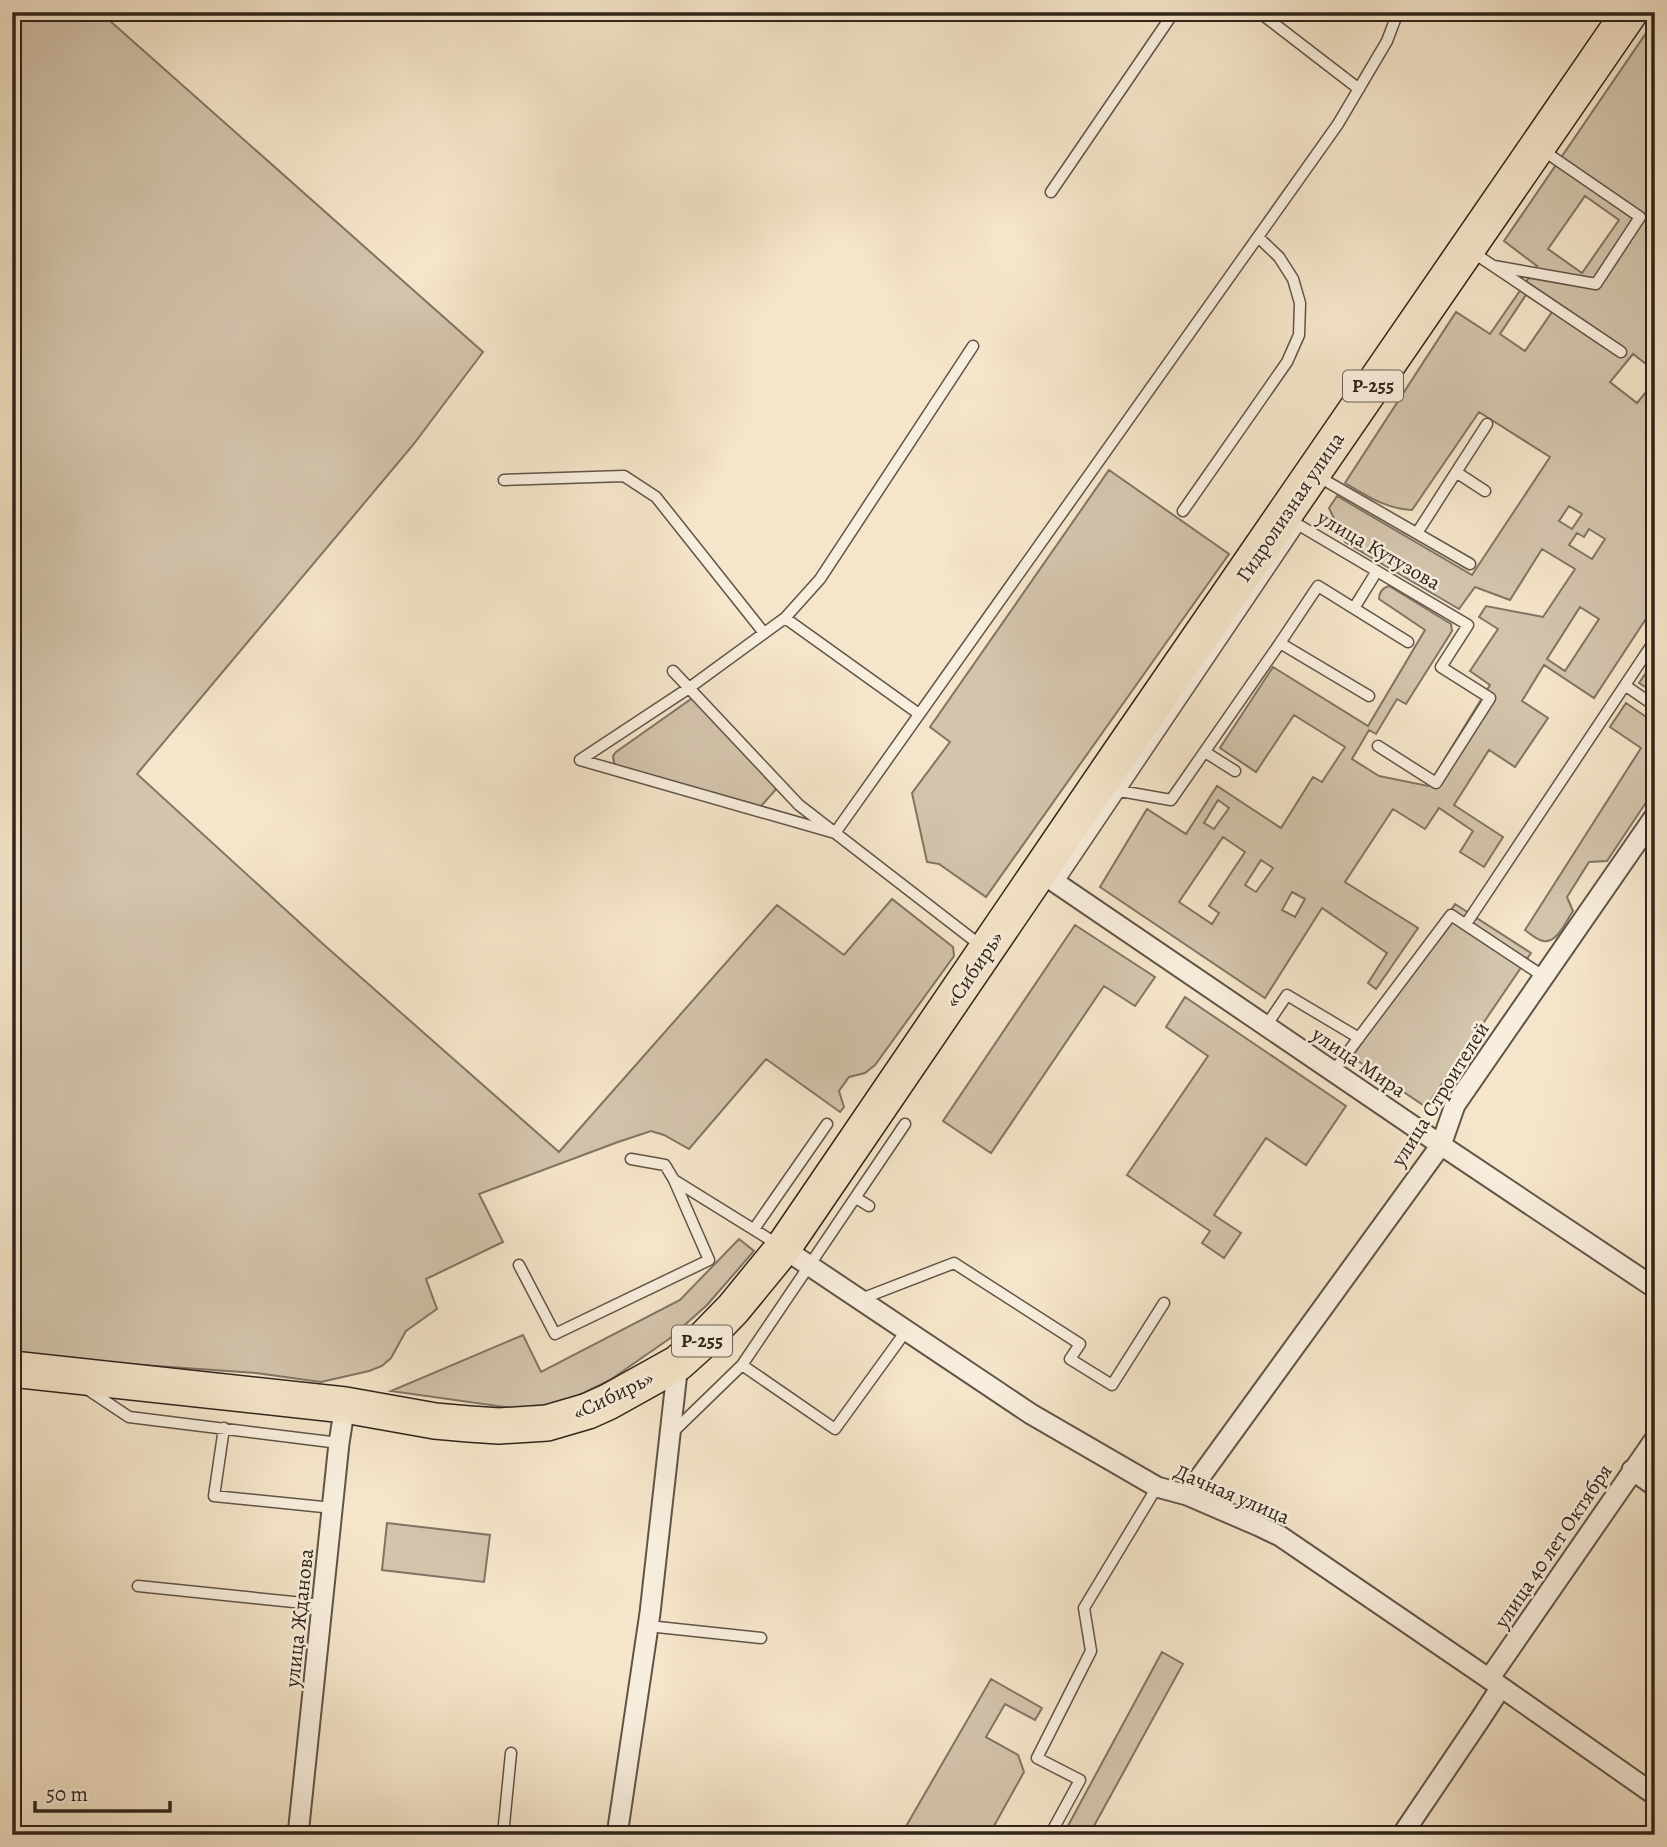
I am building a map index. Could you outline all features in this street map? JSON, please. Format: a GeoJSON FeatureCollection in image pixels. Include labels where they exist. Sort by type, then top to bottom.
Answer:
{"type":"FeatureCollection","features":[{"type":"Feature","properties":{"kind":"highway","name":"Гидролизная улица"},"geometry":{"type":"LineString","coordinates":[[1118,775],[1291,521],[1312,474],[1481,257],[1538,147],[1630,12]]}},
{"type":"Feature","properties":{"kind":"highway","name":"«Сибирь»"},"geometry":{"type":"LineString","coordinates":[[12,1369],[345,1405],[435,1421],[499,1426],[547,1423],[598,1406],[678,1363],[733,1309],[796,1257],[986,950],[1048,878],[1118,775]]}},
{"type":"Feature","properties":{"kind":"street","name":"улица Строителей"},"geometry":{"type":"LineString","coordinates":[[1187,1495],[1441,1145],[1455,1105],[1655,816]]}},
{"type":"Feature","properties":{"kind":"street","name":"улица Мира"},"geometry":{"type":"LineString","coordinates":[[1048,878],[1655,1288]]}},
{"type":"Feature","properties":{"kind":"street","name":"Дачная улица"},"geometry":{"type":"LineString","coordinates":[[796,1257],[1031,1414],[1157,1487],[1187,1495],[1280,1536],[1655,1795]]}},
{"type":"Feature","properties":{"kind":"street"},"geometry":{"type":"LineString","coordinates":[[617,1835],[648,1626],[678,1363]]}},
{"type":"Feature","properties":{"kind":"street","name":"улица Жданова"},"geometry":{"type":"LineString","coordinates":[[298,1835],[345,1405]]}},
{"type":"Feature","properties":{"kind":"street","name":"улица 40 лет Октября"},"geometry":{"type":"LineString","coordinates":[[1402,1835],[1482,1718],[1495,1683],[1632,1470],[1655,1439]]}},
{"type":"Feature","properties":{"kind":"street"},"geometry":{"type":"LineString","coordinates":[[1632,1470],[1655,1486]]}},
{"type":"Feature","properties":{"kind":"lane"},"geometry":{"type":"LineString","coordinates":[[1051,192],[1174,12]]}},
{"type":"Feature","properties":{"kind":"lane"},"geometry":{"type":"LineString","coordinates":[[1259,12],[1359,89]]}},
{"type":"Feature","properties":{"kind":"lane"},"geometry":{"type":"LineString","coordinates":[[835,833],[1338,124],[1387,41],[1398,12]]}},
{"type":"Feature","properties":{"kind":"lane"},"geometry":{"type":"LineString","coordinates":[[1481,257],[1596,284],[1640,218],[1538,147]]}},
{"type":"Feature","properties":{"kind":"lane"},"geometry":{"type":"LineString","coordinates":[[1183,511],[1287,362],[1299,335],[1300,303],[1293,279],[1279,257],[1258,237]]}},
{"type":"Feature","properties":{"kind":"lane"},"geometry":{"type":"LineString","coordinates":[[1481,257],[1621,352]]}},
{"type":"Feature","properties":{"kind":"lane"},"geometry":{"type":"LineString","coordinates":[[835,833],[580,760],[689,688],[785,618],[820,579],[973,346]]}},
{"type":"Feature","properties":{"kind":"lane"},"geometry":{"type":"LineString","coordinates":[[1417,533],[1488,424]]}},
{"type":"Feature","properties":{"kind":"lane"},"geometry":{"type":"LineString","coordinates":[[1456,472],[1485,491]]}},
{"type":"Feature","properties":{"kind":"lane"},"geometry":{"type":"LineString","coordinates":[[1312,474],[1470,564]]}},
{"type":"Feature","properties":{"kind":"lane"},"geometry":{"type":"LineString","coordinates":[[504,480],[624,476],[656,497],[764,633]]}},
{"type":"Feature","properties":{"kind":"lane","name":"улица Кутузова"},"geometry":{"type":"LineString","coordinates":[[1291,521],[1468,625],[1441,667],[1490,698],[1436,783],[1378,746]]}},
{"type":"Feature","properties":{"kind":"lane"},"geometry":{"type":"LineString","coordinates":[[1354,608],[1377,571]]}},
{"type":"Feature","properties":{"kind":"lane"},"geometry":{"type":"LineString","coordinates":[[1118,775],[1171,800],[1318,586],[1408,642]]}},
{"type":"Feature","properties":{"kind":"lane"},"geometry":{"type":"LineString","coordinates":[[785,618],[919,714]]}},
{"type":"Feature","properties":{"kind":"lane"},"geometry":{"type":"LineString","coordinates":[[1466,924],[1655,640]]}},
{"type":"Feature","properties":{"kind":"lane"},"geometry":{"type":"LineString","coordinates":[[1280,642],[1369,696]]}},
{"type":"Feature","properties":{"kind":"lane"},"geometry":{"type":"LineString","coordinates":[[673,671],[799,805],[986,950]]}},
{"type":"Feature","properties":{"kind":"lane"},"geometry":{"type":"LineString","coordinates":[[1626,685],[1655,706]]}},
{"type":"Feature","properties":{"kind":"lane"},"geometry":{"type":"LineString","coordinates":[[1205,752],[1235,772]]}},
{"type":"Feature","properties":{"kind":"lane"},"geometry":{"type":"LineString","coordinates":[[1333,1072],[1451,915],[1543,976]]}},
{"type":"Feature","properties":{"kind":"lane"},"geometry":{"type":"LineString","coordinates":[[1266,1026],[1287,995],[1359,1038]]}},
{"type":"Feature","properties":{"kind":"lane"},"geometry":{"type":"LineString","coordinates":[[754,1230],[827,1124]]}},
{"type":"Feature","properties":{"kind":"lane"},"geometry":{"type":"LineString","coordinates":[[670,1435],[743,1365],[796,1257],[856,1198],[905,1124]]}},
{"type":"Feature","properties":{"kind":"lane"},"geometry":{"type":"LineString","coordinates":[[519,1265],[555,1334],[709,1260],[665,1164],[631,1159]]}},
{"type":"Feature","properties":{"kind":"lane"},"geometry":{"type":"LineString","coordinates":[[674,1180],[796,1257]]}},
{"type":"Feature","properties":{"kind":"lane"},"geometry":{"type":"LineString","coordinates":[[856,1198],[869,1206]]}},
{"type":"Feature","properties":{"kind":"lane"},"geometry":{"type":"LineString","coordinates":[[859,1299],[954,1263],[1080,1344],[1070,1359],[1112,1385],[1164,1303]]}},
{"type":"Feature","properties":{"kind":"lane"},"geometry":{"type":"LineString","coordinates":[[743,1365],[835,1429],[906,1331]]}},
{"type":"Feature","properties":{"kind":"lane"},"geometry":{"type":"LineString","coordinates":[[65,1375],[129,1417],[339,1443]]}},
{"type":"Feature","properties":{"kind":"lane"},"geometry":{"type":"LineString","coordinates":[[223,1428],[214,1496],[333,1508]]}},
{"type":"Feature","properties":{"kind":"lane"},"geometry":{"type":"LineString","coordinates":[[1050,1835],[1080,1780],[1037,1758],[1091,1651],[1084,1608],[1157,1487]]}},
{"type":"Feature","properties":{"kind":"lane"},"geometry":{"type":"LineString","coordinates":[[138,1586],[323,1605]]}},
{"type":"Feature","properties":{"kind":"lane"},"geometry":{"type":"LineString","coordinates":[[648,1626],[761,1638]]}},
{"type":"Feature","properties":{"kind":"lane"},"geometry":{"type":"LineString","coordinates":[[503,1835],[512,1753]]}},
{"type":"Feature","properties":{"kind":"shaded area"},"geometry":{"type":"Polygon","coordinates":[[[12,12],[100,12],[483,352],[413,445],[137,774],[323,944],[559,1152],[777,905],[844,955],[892,899],[953,947],[954,956],[875,1065],[865,1073],[849,1077],[839,1091],[844,1107],[840,1112],[766,1059],[689,1149],[651,1131],[479,1194],[503,1242],[426,1279],[437,1309],[406,1331],[391,1358],[382,1366],[369,1371],[321,1382],[256,1373],[113,1363],[12,1352],[12,12]]]}},
{"type":"Feature","properties":{"kind":"shaded area"},"geometry":{"type":"Polygon","coordinates":[[[1655,20],[1655,371],[1633,354],[1610,382],[1637,403],[1655,381],[1655,605],[1594,698],[1544,665],[1522,701],[1548,718],[1515,767],[1489,750],[1454,805],[1503,837],[1484,867],[1460,852],[1473,831],[1439,808],[1425,829],[1393,809],[1345,882],[1418,928],[1376,989],[1368,983],[1387,953],[1322,908],[1265,998],[1100,887],[1147,809],[1186,834],[1217,786],[1281,828],[1313,777],[1322,782],[1345,747],[1294,715],[1256,772],[1220,748],[1273,667],[1368,726],[1425,630],[1379,599],[1381,591],[1389,586],[1451,624],[1452,631],[1406,704],[1397,699],[1376,734],[1369,730],[1352,759],[1379,776],[1428,786],[1490,685],[1470,671],[1498,629],[1479,617],[1486,606],[1543,617],[1575,569],[1542,549],[1510,600],[1475,587],[1459,609],[1345,542],[1329,508],[1337,496],[1472,575],[1550,457],[1479,412],[1412,510],[1385,504],[1345,483],[1456,312],[1490,334],[1537,266],[1504,241],[1655,20]],[[1585,196],[1548,249],[1582,273],[1619,220],[1585,196]],[[1526,295],[1500,334],[1525,351],[1552,312],[1526,295]],[[1569,506],[1559,521],[1572,529],[1582,514],[1569,506]],[[1589,529],[1584,537],[1577,533],[1569,545],[1592,559],[1605,539],[1589,529]],[[1580,607],[1547,659],[1565,671],[1599,619],[1580,607]],[[1218,800],[1204,823],[1214,829],[1229,808],[1218,800]],[[1223,837],[1179,902],[1212,924],[1219,913],[1209,906],[1245,852],[1223,837]],[[1261,860],[1245,885],[1256,892],[1273,868],[1261,860]],[[1292,892],[1282,910],[1295,917],[1305,899],[1292,892]]]}},
{"type":"Feature","properties":{"kind":"shaded area"},"geometry":{"type":"Polygon","coordinates":[[[1109,470],[1229,554],[986,897],[939,864],[927,862],[912,793],[950,742],[930,727],[1109,470]]]}},
{"type":"Feature","properties":{"kind":"shaded area"},"geometry":{"type":"Polygon","coordinates":[[[1648,670],[1655,675],[1655,693],[1639,683],[1648,670]]]}},
{"type":"Feature","properties":{"kind":"shaded area"},"geometry":{"type":"Polygon","coordinates":[[[691,699],[699,699],[778,787],[761,806],[614,763],[613,756],[616,752],[691,699]]]}},
{"type":"Feature","properties":{"kind":"shaded area"},"geometry":{"type":"Polygon","coordinates":[[[1626,703],[1655,723],[1655,789],[1607,861],[1589,862],[1567,897],[1573,911],[1560,932],[1551,940],[1540,940],[1525,930],[1641,748],[1610,727],[1626,703]]]}},
{"type":"Feature","properties":{"kind":"shaded area"},"geometry":{"type":"Polygon","coordinates":[[[1455,904],[1531,953],[1426,1107],[1352,1057],[1455,904]]]}},
{"type":"Feature","properties":{"kind":"shaded area"},"geometry":{"type":"Polygon","coordinates":[[[1075,925],[1155,977],[1135,1006],[1104,986],[991,1153],[943,1121],[1075,925]]]}},
{"type":"Feature","properties":{"kind":"shaded area"},"geometry":{"type":"Polygon","coordinates":[[[1185,997],[1346,1106],[1306,1165],[1266,1138],[1214,1215],[1241,1233],[1224,1258],[1202,1243],[1210,1231],[1127,1175],[1208,1056],[1166,1027],[1185,997]]]}},
{"type":"Feature","properties":{"kind":"shaded area"},"geometry":{"type":"Polygon","coordinates":[[[739,1239],[754,1251],[707,1305],[669,1339],[610,1380],[569,1400],[548,1406],[519,1409],[391,1391],[523,1335],[541,1372],[680,1300],[739,1239]]]}},
{"type":"Feature","properties":{"kind":"shaded area"},"geometry":{"type":"Polygon","coordinates":[[[387,1523],[490,1535],[484,1582],[382,1570],[387,1523]]]}},
{"type":"Feature","properties":{"kind":"shaded area"},"geometry":{"type":"Polygon","coordinates":[[[1162,1652],[1183,1664],[1089,1835],[1063,1835],[1162,1652]]]}},
{"type":"Feature","properties":{"kind":"shaded area"},"geometry":{"type":"Polygon","coordinates":[[[991,1679],[1042,1708],[1035,1720],[1005,1704],[986,1737],[1018,1755],[1024,1772],[989,1835],[901,1835],[991,1679]]]}}]}
